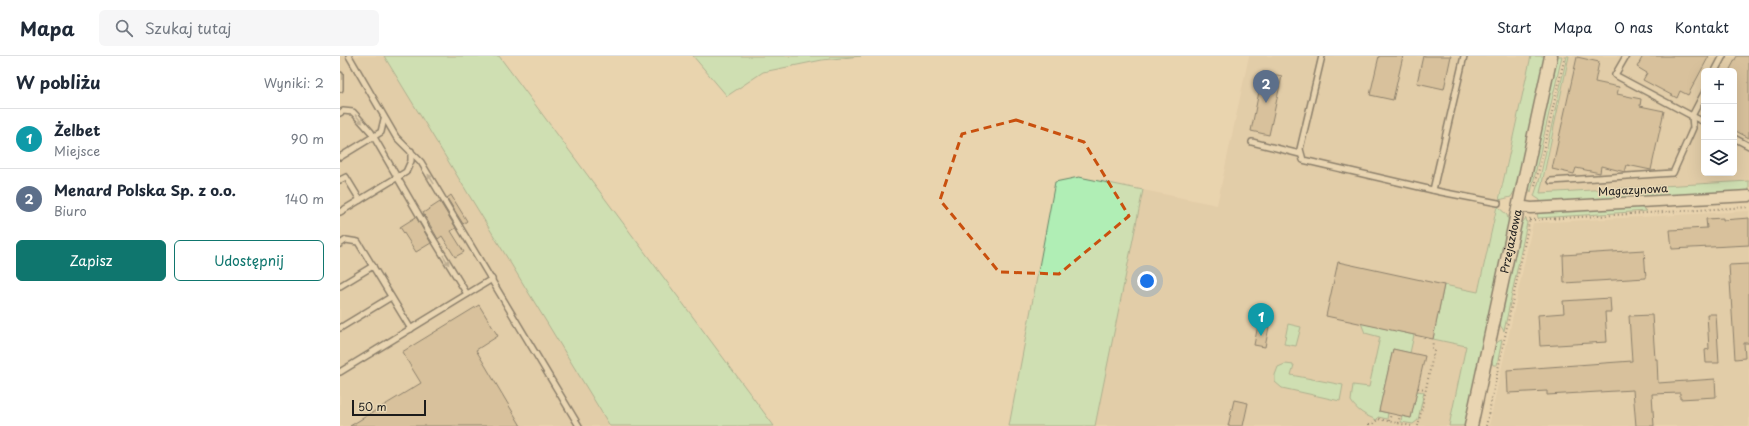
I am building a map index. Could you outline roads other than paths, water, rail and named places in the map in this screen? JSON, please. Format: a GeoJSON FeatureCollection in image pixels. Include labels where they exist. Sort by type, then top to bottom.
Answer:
{"type":"FeatureCollection","features":[{"type":"Feature","properties":{"kind":"street","name":"Przejazdowa"},"geometry":{"type":"LineString","coordinates":[[1471,426],[1525,207],[1551,56]]}},
{"type":"Feature","properties":{"kind":"street","name":"Magazynowa"},"geometry":{"type":"LineString","coordinates":[[1525,207],[1749,196]]}},
{"type":"Feature","properties":{"kind":"lane"},"geometry":{"type":"LineString","coordinates":[[348,56],[396,137],[421,162],[579,426]]}},
{"type":"Feature","properties":{"kind":"lane"},"geometry":{"type":"LineString","coordinates":[[1322,56],[1300,149],[1300,154],[1303,160],[1433,190],[1498,203]]}},
{"type":"Feature","properties":{"kind":"lane"},"geometry":{"type":"LineString","coordinates":[[1433,190],[1464,56]]}},
{"type":"Feature","properties":{"kind":"lane"},"geometry":{"type":"LineString","coordinates":[[1626,56],[1615,75],[1701,120]]}},
{"type":"Feature","properties":{"kind":"lane"},"geometry":{"type":"LineString","coordinates":[[1717,68],[1723,56]]}},
{"type":"Feature","properties":{"kind":"lane"},"geometry":{"type":"LineString","coordinates":[[340,75],[340,89]]}},
{"type":"Feature","properties":{"kind":"lane"},"geometry":{"type":"LineString","coordinates":[[1551,181],[1674,173],[1693,128],[1692,116],[1701,99]]}},
{"type":"Feature","properties":{"kind":"lane"},"geometry":{"type":"LineString","coordinates":[[340,113],[343,111],[353,112],[374,137],[467,294]]}},
{"type":"Feature","properties":{"kind":"lane"},"geometry":{"type":"LineString","coordinates":[[340,158],[381,132],[384,119]]}},
{"type":"Feature","properties":{"kind":"lane"},"geometry":{"type":"LineString","coordinates":[[1737,140],[1749,146]]}},
{"type":"Feature","properties":{"kind":"lane"},"geometry":{"type":"LineString","coordinates":[[1252,142],[1300,154]]}},
{"type":"Feature","properties":{"kind":"lane"},"geometry":{"type":"LineString","coordinates":[[340,212],[406,172],[412,161],[411,151]]}},
{"type":"Feature","properties":{"kind":"lane"},"geometry":{"type":"LineString","coordinates":[[340,180],[346,177],[360,200]]}},
{"type":"Feature","properties":{"kind":"lane"},"geometry":{"type":"LineString","coordinates":[[340,244],[346,240],[358,242],[411,329]]}},
{"type":"Feature","properties":{"kind":"lane"},"geometry":{"type":"LineString","coordinates":[[340,286],[372,266]]}},
{"type":"Feature","properties":{"kind":"lane"},"geometry":{"type":"LineString","coordinates":[[340,372],[492,279]]}},
{"type":"Feature","properties":{"kind":"lane"},"geometry":{"type":"LineString","coordinates":[[340,328],[391,297]]}},
{"type":"Feature","properties":{"kind":"place","name":"Menard Polska Sp. z o.o."},"geometry":{"type":"Point","coordinates":[1266,103]}},
{"type":"Feature","properties":{"kind":"place","name":"Żelbet"},"geometry":{"type":"Point","coordinates":[1261,336]}}]}
